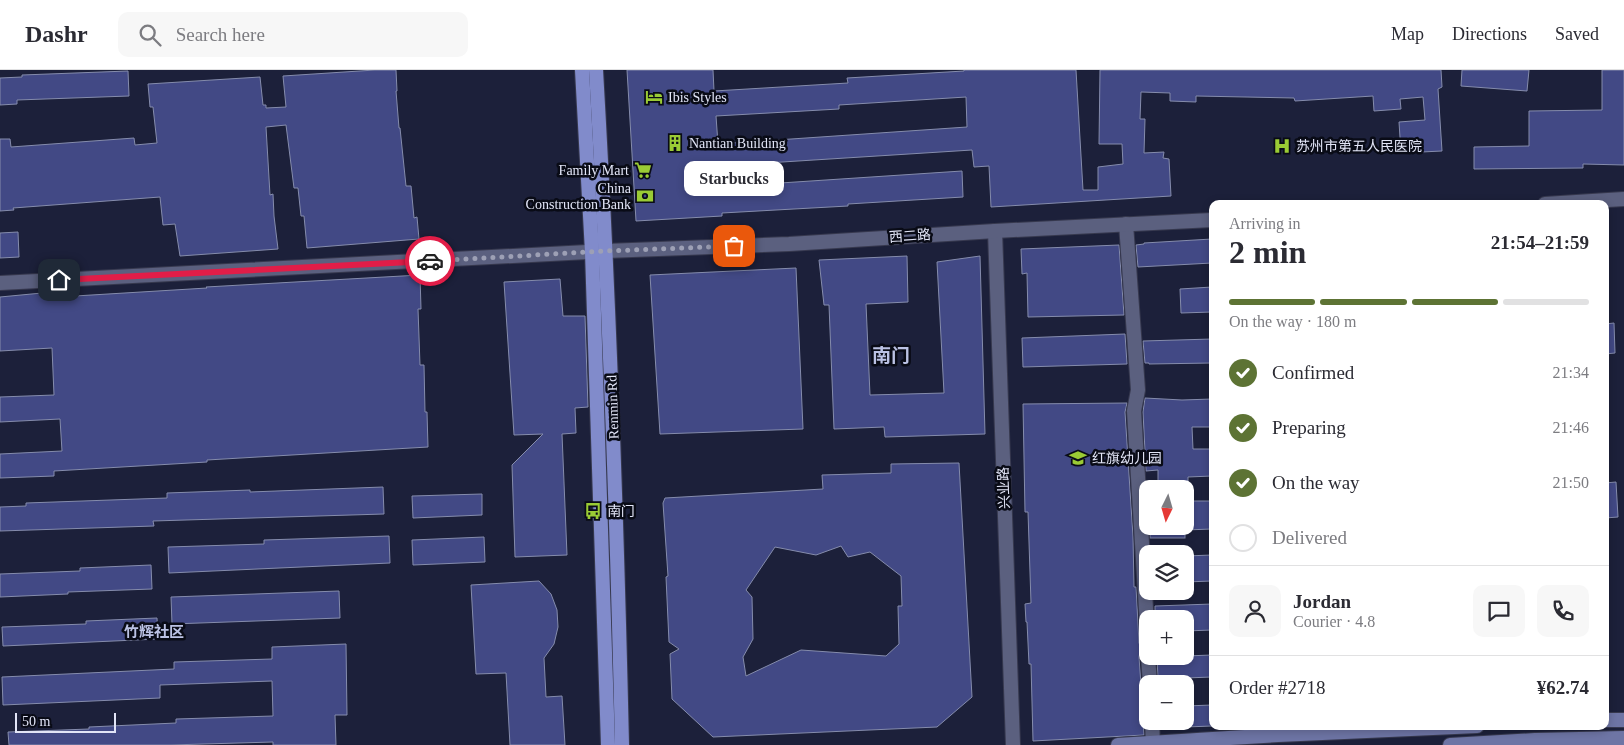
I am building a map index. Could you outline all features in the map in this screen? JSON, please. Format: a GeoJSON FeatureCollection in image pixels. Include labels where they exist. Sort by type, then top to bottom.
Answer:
{"type":"FeatureCollection","features":[{"type":"Feature","properties":{"kind":"main road","name":"Renmin Rd"},"geometry":{"type":"LineString","coordinates":[[582,70],[592,252],[608,745]]}},
{"type":"Feature","properties":{"kind":"main road","name":"Renmin Rd"},"geometry":{"type":"LineString","coordinates":[[596,70],[606,251],[616,496],[622,745]]}},
{"type":"Feature","properties":{"kind":"main road"},"geometry":{"type":"LineString","coordinates":[[1609,720],[1624,720]]}},
{"type":"Feature","properties":{"kind":"main road"},"geometry":{"type":"LineString","coordinates":[[1118,745],[1393,730]]}},
{"type":"Feature","properties":{"kind":"main road"},"geometry":{"type":"LineString","coordinates":[[1450,745],[1624,738]]}},
{"type":"Feature","properties":{"kind":"street"},"geometry":{"type":"LineString","coordinates":[[1608,200],[1624,199]]}},
{"type":"Feature","properties":{"kind":"street","name":"西二路"},"geometry":{"type":"LineString","coordinates":[[0,283],[606,251],[789,244],[1209,220]]}},
{"type":"Feature","properties":{"kind":"street"},"geometry":{"type":"LineString","coordinates":[[1126,224],[1138,390],[1134,411],[1146,610]]}},
{"type":"Feature","properties":{"kind":"street","name":"兴业路"},"geometry":{"type":"LineString","coordinates":[[995,231],[1013,745]]}},
{"type":"Feature","properties":{"kind":"street"},"geometry":{"type":"LineString","coordinates":[[1152,730],[1153,744]]}},
{"type":"Feature","properties":{"kind":"building"},"geometry":{"type":"Polygon","coordinates":[[[396,70],[399,128],[406,186],[411,186],[414,218],[417,217],[419,239],[307,248],[304,216],[301,216],[298,188],[294,188],[286,125],[266,127],[270,195],[273,194],[278,249],[180,256],[175,224],[163,225],[160,197],[13,208],[14,210],[0,211],[0,139],[10,139],[11,147],[134,138],[135,145],[157,143],[148,84],[260,77],[263,105],[266,105],[266,108],[286,107],[283,76],[396,70]]]}},
{"type":"Feature","properties":{"kind":"building"},"geometry":{"type":"Polygon","coordinates":[[[627,70],[713,70],[714,91],[848,83],[847,78],[964,70],[1076,70],[1083,190],[1098,190],[1098,167],[1123,164],[1122,144],[1099,144],[1100,70],[1441,70],[1442,87],[1438,89],[1442,151],[1401,153],[1399,122],[1425,120],[1423,97],[1400,99],[1401,109],[1374,111],[1373,96],[1295,101],[1294,98],[1196,96],[1196,102],[1170,101],[1170,93],[1141,92],[1140,119],[1145,119],[1144,153],[1164,152],[1163,158],[1169,159],[1171,196],[991,207],[989,166],[974,167],[972,150],[719,166],[720,187],[962,171],[963,197],[722,213],[722,216],[636,221],[627,70]],[[966,97],[839,105],[839,109],[716,116],[718,144],[967,127],[966,97]]]}},
{"type":"Feature","properties":{"kind":"building"},"geometry":{"type":"Polygon","coordinates":[[[1462,70],[1529,70],[1527,91],[1461,86],[1462,70]]]}},
{"type":"Feature","properties":{"kind":"building"},"geometry":{"type":"Polygon","coordinates":[[[1602,70],[1624,70],[1624,165],[1583,164],[1583,168],[1474,169],[1474,147],[1529,146],[1529,111],[1602,110],[1602,70]]]}},
{"type":"Feature","properties":{"kind":"building"},"geometry":{"type":"Polygon","coordinates":[[[128,71],[129,96],[17,100],[17,104],[0,105],[0,78],[22,77],[22,75],[128,71]]]}},
{"type":"Feature","properties":{"kind":"building"},"geometry":{"type":"Polygon","coordinates":[[[18,232],[19,257],[0,258],[0,233],[18,232]]]}},
{"type":"Feature","properties":{"kind":"building"},"geometry":{"type":"Polygon","coordinates":[[[1209,239],[1209,263],[1138,267],[1136,245],[1209,239]]]}},
{"type":"Feature","properties":{"kind":"building"},"geometry":{"type":"Polygon","coordinates":[[[1119,245],[1124,315],[1028,317],[1027,273],[1022,274],[1021,249],[1119,245]]]}},
{"type":"Feature","properties":{"kind":"building"},"geometry":{"type":"Polygon","coordinates":[[[907,256],[908,302],[866,304],[870,395],[944,393],[937,262],[980,256],[985,434],[885,437],[884,427],[834,429],[829,305],[824,305],[819,260],[907,256]]]}},
{"type":"Feature","properties":{"kind":"building"},"geometry":{"type":"Polygon","coordinates":[[[796,268],[803,429],[660,434],[650,275],[796,268]]]}},
{"type":"Feature","properties":{"kind":"building"},"geometry":{"type":"Polygon","coordinates":[[[420,275],[421,309],[418,309],[420,365],[424,365],[428,447],[54,471],[54,476],[0,478],[0,454],[62,451],[60,419],[0,422],[0,397],[54,395],[52,348],[0,351],[0,297],[42,293],[42,298],[420,275]]]}},
{"type":"Feature","properties":{"kind":"building"},"geometry":{"type":"Polygon","coordinates":[[[560,279],[563,316],[585,316],[588,407],[575,408],[576,433],[562,434],[567,555],[515,557],[512,465],[543,434],[514,435],[504,282],[560,279]]]}},
{"type":"Feature","properties":{"kind":"building"},"geometry":{"type":"Polygon","coordinates":[[[1209,287],[1209,312],[1181,313],[1180,289],[1209,287]]]}},
{"type":"Feature","properties":{"kind":"building"},"geometry":{"type":"Polygon","coordinates":[[[1614,323],[1615,353],[1609,354],[1609,324],[1614,323]]]}},
{"type":"Feature","properties":{"kind":"building"},"geometry":{"type":"Polygon","coordinates":[[[1125,334],[1127,364],[1023,367],[1022,338],[1125,334]]]}},
{"type":"Feature","properties":{"kind":"building"},"geometry":{"type":"Polygon","coordinates":[[[1209,339],[1209,363],[1145,363],[1143,341],[1209,339]]]}},
{"type":"Feature","properties":{"kind":"building"},"geometry":{"type":"Polygon","coordinates":[[[1145,398],[1209,399],[1209,427],[1192,427],[1193,449],[1209,449],[1209,476],[1188,477],[1188,480],[1158,480],[1158,470],[1146,471],[1143,412],[1145,398]]]}},
{"type":"Feature","properties":{"kind":"building"},"geometry":{"type":"Polygon","coordinates":[[[1127,403],[1125,412],[1140,675],[1139,730],[1144,730],[1144,735],[1033,741],[1031,664],[1029,664],[1025,604],[1031,603],[1028,512],[1025,512],[1023,404],[1127,403]]]}},
{"type":"Feature","properties":{"kind":"building"},"geometry":{"type":"Polygon","coordinates":[[[959,463],[972,697],[937,727],[713,737],[672,699],[670,654],[679,649],[669,642],[666,577],[668,576],[663,503],[665,498],[823,489],[822,475],[891,473],[891,464],[959,463]],[[841,546],[816,555],[775,547],[746,590],[752,597],[753,639],[743,657],[746,676],[801,650],[886,656],[899,644],[898,606],[902,606],[901,576],[870,552],[848,557],[841,546]]]}},
{"type":"Feature","properties":{"kind":"building"},"geometry":{"type":"Polygon","coordinates":[[[1616,482],[1618,517],[1609,518],[1609,483],[1616,482]]]}},
{"type":"Feature","properties":{"kind":"building"},"geometry":{"type":"Polygon","coordinates":[[[383,487],[384,514],[153,521],[154,526],[0,531],[0,507],[26,506],[26,503],[167,498],[167,493],[383,487]]]}},
{"type":"Feature","properties":{"kind":"building"},"geometry":{"type":"Polygon","coordinates":[[[482,494],[482,515],[413,518],[412,496],[482,494]]]}},
{"type":"Feature","properties":{"kind":"building"},"geometry":{"type":"Polygon","coordinates":[[[1194,501],[1209,501],[1209,529],[1194,530],[1194,501]]]}},
{"type":"Feature","properties":{"kind":"building"},"geometry":{"type":"Polygon","coordinates":[[[1150,535],[1185,535],[1185,538],[1150,538],[1150,535]]]}},
{"type":"Feature","properties":{"kind":"building"},"geometry":{"type":"Polygon","coordinates":[[[389,536],[390,563],[169,573],[168,547],[264,544],[264,540],[389,536]]]}},
{"type":"Feature","properties":{"kind":"building"},"geometry":{"type":"Polygon","coordinates":[[[484,537],[485,562],[413,565],[412,540],[484,537]]]}},
{"type":"Feature","properties":{"kind":"building"},"geometry":{"type":"Polygon","coordinates":[[[1209,555],[1209,581],[1194,582],[1194,556],[1209,555]]]}},
{"type":"Feature","properties":{"kind":"building"},"geometry":{"type":"Polygon","coordinates":[[[151,565],[152,589],[0,597],[0,574],[80,571],[80,568],[151,565]]]}},
{"type":"Feature","properties":{"kind":"building"},"geometry":{"type":"Polygon","coordinates":[[[539,581],[551,594],[557,610],[558,627],[554,644],[544,658],[546,697],[562,696],[565,745],[510,745],[506,673],[476,674],[471,585],[539,581]]]}},
{"type":"Feature","properties":{"kind":"building"},"geometry":{"type":"Polygon","coordinates":[[[339,591],[340,618],[172,624],[171,597],[339,591]]]}},
{"type":"Feature","properties":{"kind":"building"},"geometry":{"type":"Polygon","coordinates":[[[1209,604],[1209,630],[1194,631],[1194,610],[1155,610],[1155,606],[1209,604]]]}},
{"type":"Feature","properties":{"kind":"building"},"geometry":{"type":"Polygon","coordinates":[[[157,618],[158,639],[3,646],[2,627],[86,624],[86,621],[157,618]]]}},
{"type":"Feature","properties":{"kind":"building"},"geometry":{"type":"Polygon","coordinates":[[[346,644],[347,715],[335,715],[336,745],[273,745],[273,742],[170,745],[9,745],[8,732],[176,723],[176,719],[273,716],[272,681],[160,685],[160,698],[3,705],[2,677],[174,669],[174,662],[272,659],[272,647],[346,644]]]}},
{"type":"Feature","properties":{"kind":"building"},"geometry":{"type":"Polygon","coordinates":[[[1209,655],[1209,677],[1158,675],[1157,665],[1194,665],[1194,656],[1209,655]]]}},
{"type":"Feature","properties":{"kind":"building"},"geometry":{"type":"Polygon","coordinates":[[[1209,705],[1209,726],[1194,727],[1194,706],[1209,705]]]}},
{"type":"Feature","properties":{"kind":"way so far"},"geometry":{"type":"LineString","coordinates":[[430,261],[734,246]]}},
{"type":"Feature","properties":{"kind":"place","name":"Ibis Styles"},"geometry":{"type":"Point","coordinates":[654,97]}},
{"type":"Feature","properties":{"kind":"place","name":"Nantian Building"},"geometry":{"type":"Point","coordinates":[675,143]}},
{"type":"Feature","properties":{"kind":"place","name":"苏州市第五人民医院"},"geometry":{"type":"Point","coordinates":[1282,146]}},
{"type":"Feature","properties":{"kind":"place","name":"Family Mart"},"geometry":{"type":"Point","coordinates":[643,170]}},
{"type":"Feature","properties":{"kind":"place","name":"China Construction Bank"},"geometry":{"type":"Point","coordinates":[645,196]}},
{"type":"Feature","properties":{"kind":"place","name":"Starbucks"},"geometry":{"type":"Point","coordinates":[734,246]}},
{"type":"Feature","properties":{"kind":"place","name":"红旗幼儿园"},"geometry":{"type":"Point","coordinates":[1078,458]}},
{"type":"Feature","properties":{"kind":"place","name":"南门"},"geometry":{"type":"Point","coordinates":[593,511]}},
{"type":"Feature","properties":{"kind":"district","name":"南门"},"geometry":{"type":"Point","coordinates":[891,355]}},
{"type":"Feature","properties":{"kind":"district","name":"竹辉社区"},"geometry":{"type":"Point","coordinates":[154,632]}},
{"type":"Feature","properties":{"kind":"route"},"geometry":{"type":"LineString","coordinates":[[59,280],[430,261]]}}]}
